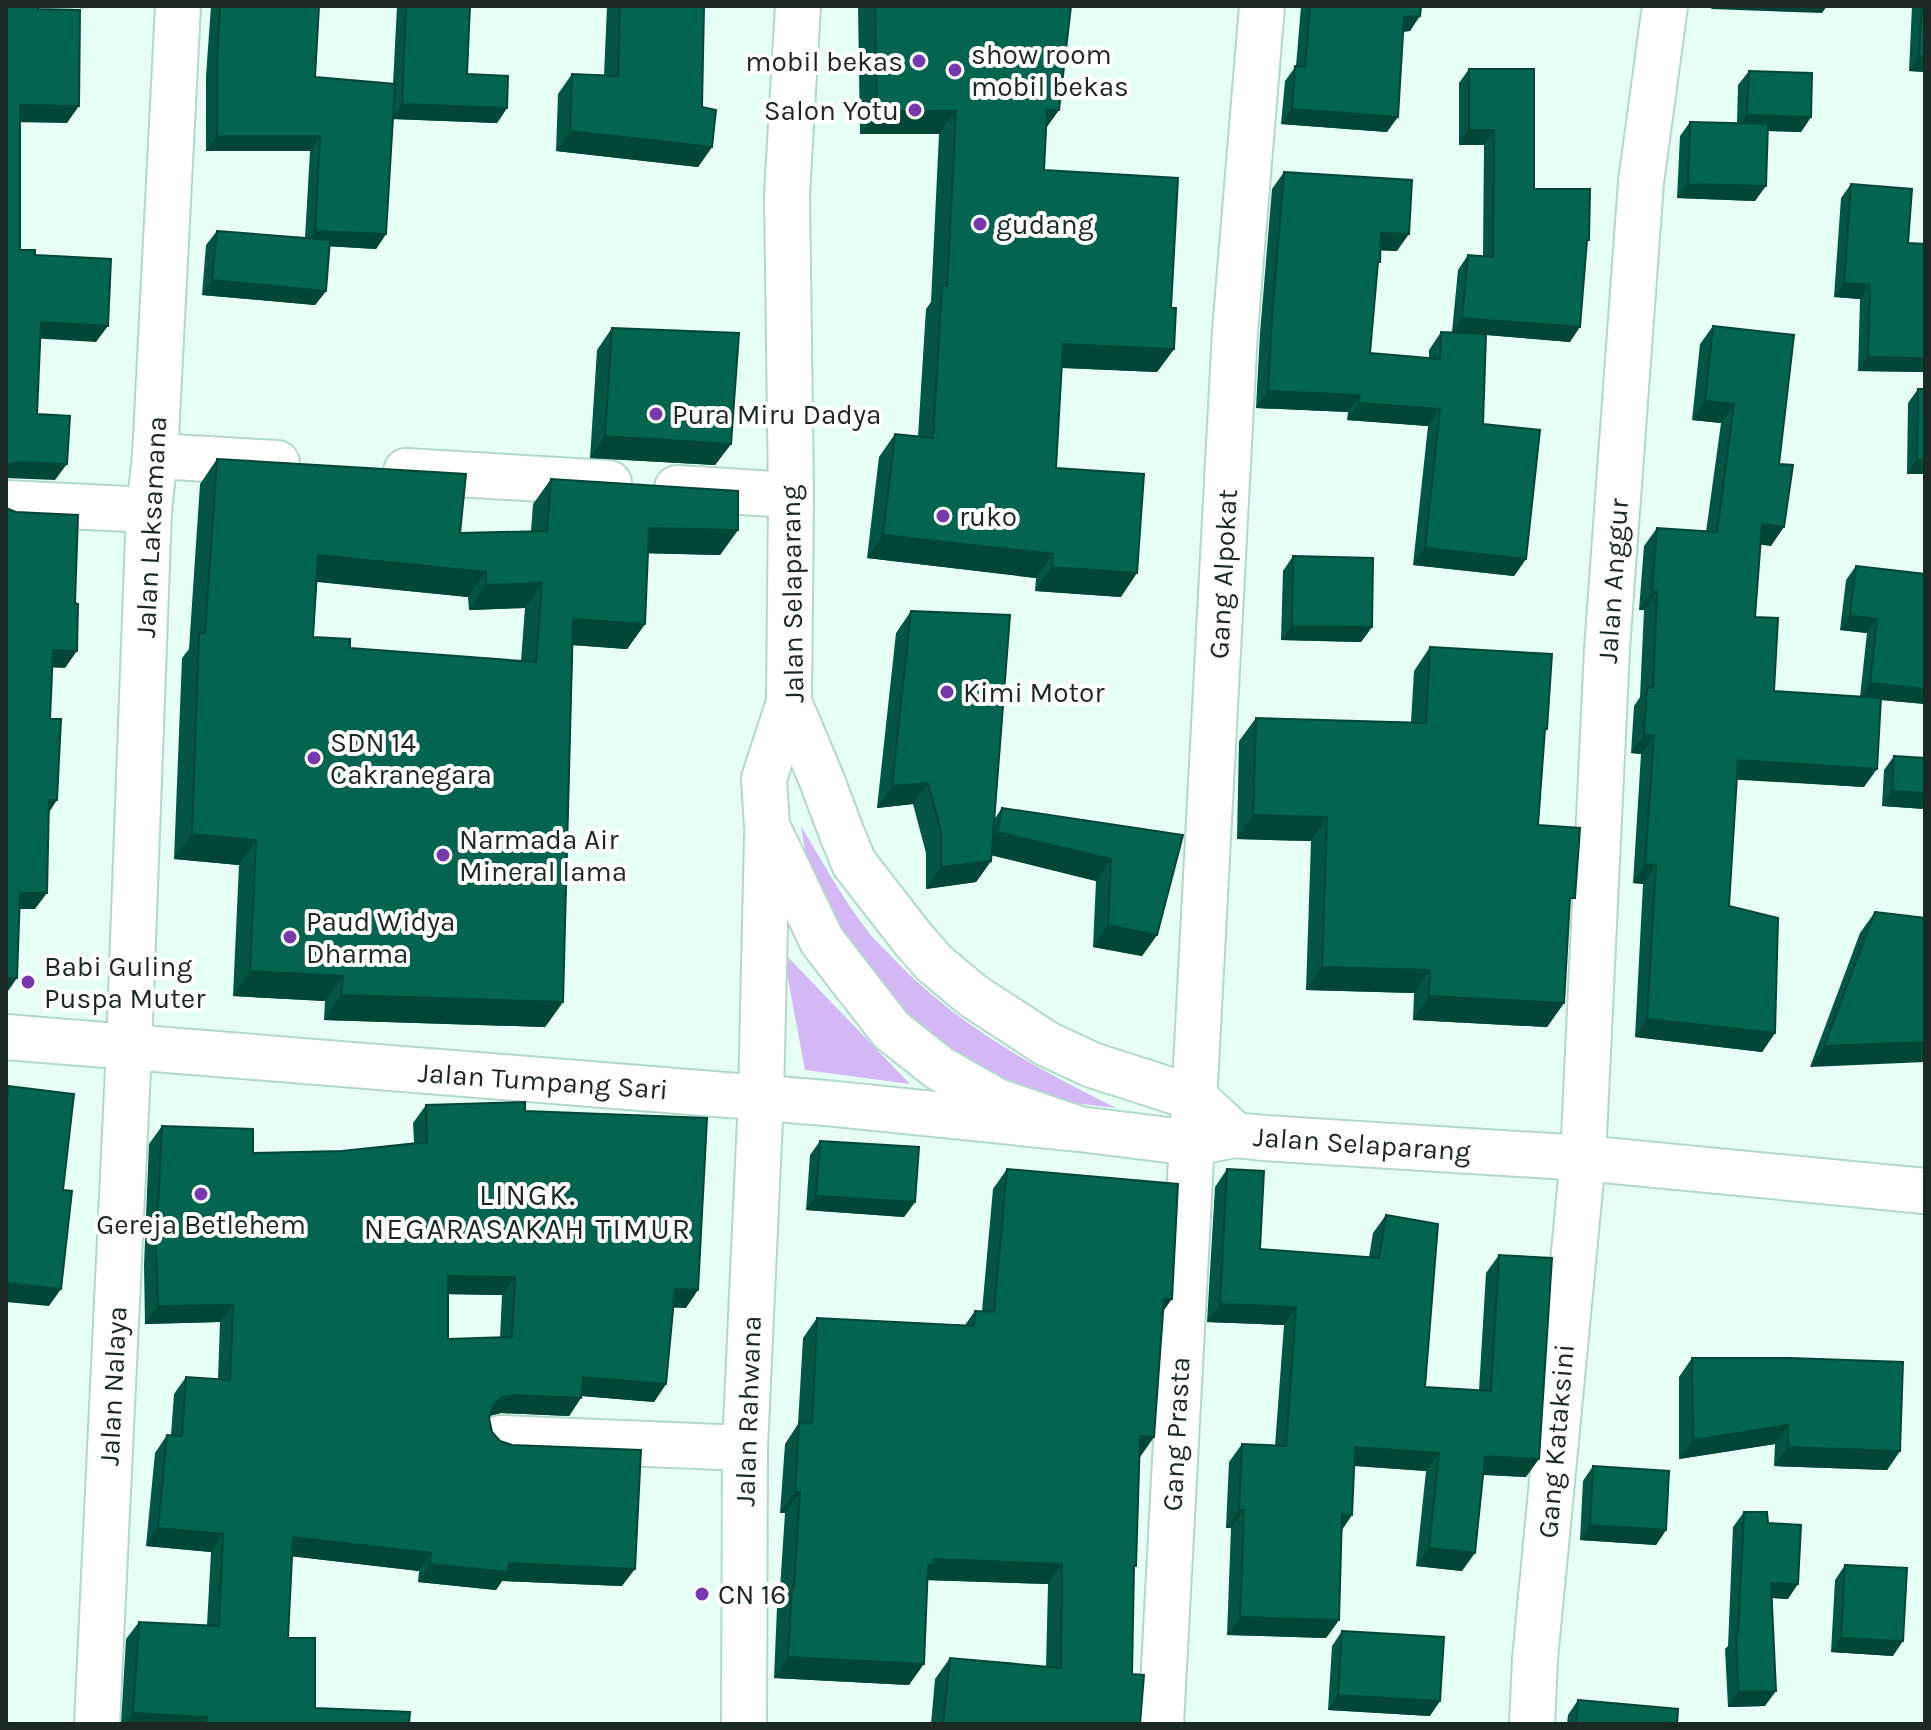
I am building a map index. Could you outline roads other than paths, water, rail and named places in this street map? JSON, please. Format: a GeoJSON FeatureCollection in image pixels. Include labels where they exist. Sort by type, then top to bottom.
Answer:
{"type":"FeatureCollection","features":[{"type":"Feature","properties":{"kind":"street","name":"Jalan Laksamana"},"geometry":{"type":"LineString","coordinates":[[129,1048],[149,510],[155,456],[178,6]]}},
{"type":"Feature","properties":{"kind":"street","name":"Jalan Selaparang"},"geometry":{"type":"LineString","coordinates":[[798,6],[787,194],[791,495],[789,702],[854,863],[934,963],[972,995],[1047,1044],[1092,1065],[1195,1098],[1235,1135],[1583,1158],[1925,1191]]}},
{"type":"Feature","properties":{"kind":"street","name":"Gang Alpokat"},"geometry":{"type":"LineString","coordinates":[[1192,1143],[1234,347],[1262,6]]}},
{"type":"Feature","properties":{"kind":"street","name":"Jalan Anggur"},"geometry":{"type":"LineString","coordinates":[[1583,1158],[1607,649],[1641,182],[1665,6]]}},
{"type":"Feature","properties":{"kind":"street"},"geometry":{"type":"LineString","coordinates":[[155,456],[314,465]]}},
{"type":"Feature","properties":{"kind":"street"},"geometry":{"type":"LineString","coordinates":[[361,468],[791,495]]}},
{"type":"Feature","properties":{"kind":"street"},"geometry":{"type":"LineString","coordinates":[[6,503],[149,510]]}},
{"type":"Feature","properties":{"kind":"street","name":"Jalan Tumpang Sari"},"geometry":{"type":"LineString","coordinates":[[789,702],[764,779],[767,826],[822,941],[891,1030],[939,1068],[997,1101],[1079,1129]]}},
{"type":"Feature","properties":{"kind":"street","name":"Jalan Rahwana"},"geometry":{"type":"LineString","coordinates":[[744,1724],[745,1448],[761,1097],[767,826]]}},
{"type":"Feature","properties":{"kind":"street","name":"Jalan Tumpang Sari"},"geometry":{"type":"LineString","coordinates":[[6,1037],[761,1097],[1192,1143],[1235,1135]]}},
{"type":"Feature","properties":{"kind":"street","name":"Jalan Nalaya"},"geometry":{"type":"LineString","coordinates":[[97,1724],[129,1048]]}},
{"type":"Feature","properties":{"kind":"street","name":"Gang Prasta"},"geometry":{"type":"LineString","coordinates":[[1161,1724],[1192,1143]]}},
{"type":"Feature","properties":{"kind":"street","name":"Gang Kataksini"},"geometry":{"type":"LineString","coordinates":[[1532,1724],[1535,1659],[1583,1158]]}},
{"type":"Feature","properties":{"kind":"street"},"geometry":{"type":"LineString","coordinates":[[501,1438],[745,1448]]}},
{"type":"Feature","properties":{"kind":"place","name":"mobil bekas"},"geometry":{"type":"Point","coordinates":[919,61]}},
{"type":"Feature","properties":{"kind":"place","name":"show room mobil bekas"},"geometry":{"type":"Point","coordinates":[955,70]}},
{"type":"Feature","properties":{"kind":"place","name":"Salon Yotu"},"geometry":{"type":"Point","coordinates":[915,110]}},
{"type":"Feature","properties":{"kind":"place","name":"gudang"},"geometry":{"type":"Point","coordinates":[980,224]}},
{"type":"Feature","properties":{"kind":"place","name":"Pura Miru Dadya"},"geometry":{"type":"Point","coordinates":[656,414]}},
{"type":"Feature","properties":{"kind":"place","name":"ruko"},"geometry":{"type":"Point","coordinates":[943,516]}},
{"type":"Feature","properties":{"kind":"place","name":"Kimi Motor"},"geometry":{"type":"Point","coordinates":[947,692]}},
{"type":"Feature","properties":{"kind":"place","name":"SDN 14 Cakranegara"},"geometry":{"type":"Point","coordinates":[314,758]}},
{"type":"Feature","properties":{"kind":"place","name":"Narmada Air Mineral lama"},"geometry":{"type":"Point","coordinates":[443,855]}},
{"type":"Feature","properties":{"kind":"place","name":"Paud Widya Dharma"},"geometry":{"type":"Point","coordinates":[290,937]}},
{"type":"Feature","properties":{"kind":"place","name":"Babi Guling Puspa Muter"},"geometry":{"type":"Point","coordinates":[28,982]}},
{"type":"Feature","properties":{"kind":"place","name":"Gereja Betlehem"},"geometry":{"type":"Point","coordinates":[201,1194]}},
{"type":"Feature","properties":{"kind":"place","name":"CN 16"},"geometry":{"type":"Point","coordinates":[702,1594]}},
{"type":"Feature","properties":{"kind":"district","name":"LINGK. NEGARASAKAH TIMUR"},"geometry":{"type":"Point","coordinates":[528,1212]}}]}
